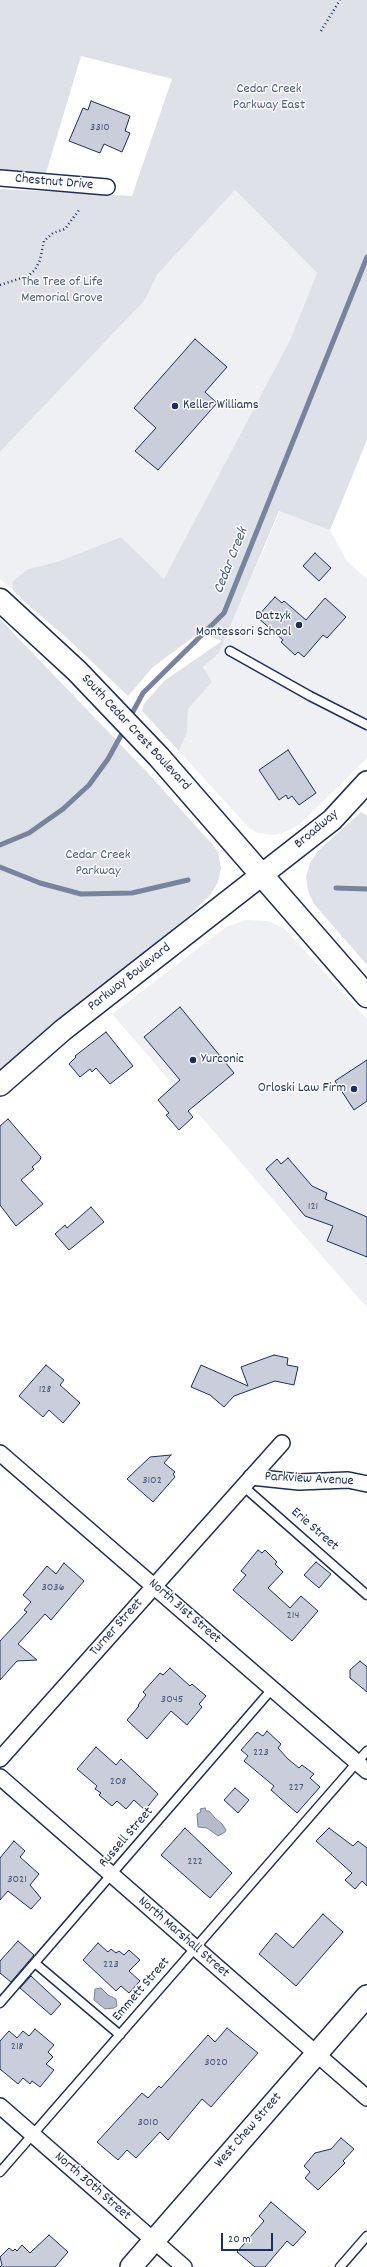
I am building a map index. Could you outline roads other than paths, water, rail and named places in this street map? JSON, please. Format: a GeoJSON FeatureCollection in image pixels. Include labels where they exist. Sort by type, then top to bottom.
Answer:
{"type":"FeatureCollection","features":[{"type":"Feature","properties":{"kind":"main road","name":"South Cedar Crest Boulevard"},"geometry":{"type":"LineString","coordinates":[[0,600],[100,694],[159,757],[367,996]]}},
{"type":"Feature","properties":{"kind":"street","name":"Chestnut Drive"},"geometry":{"type":"LineString","coordinates":[[0,178],[107,187]]}},
{"type":"Feature","properties":{"kind":"street","name":"Broadway"},"geometry":{"type":"LineString","coordinates":[[263,875],[332,820],[367,782]]}},
{"type":"Feature","properties":{"kind":"street","name":"Parkway Boulevard"},"geometry":{"type":"LineString","coordinates":[[0,1085],[63,1030],[263,875]]}},
{"type":"Feature","properties":{"kind":"street","name":"Turner Street"},"geometry":{"type":"LineString","coordinates":[[0,1759],[282,1443]]}},
{"type":"Feature","properties":{"kind":"street","name":"North 31st Street"},"geometry":{"type":"LineString","coordinates":[[0,1453],[362,1767]]}},
{"type":"Feature","properties":{"kind":"street","name":"Parkview Avenue"},"geometry":{"type":"LineString","coordinates":[[247,1481],[299,1482],[348,1480],[367,1484]]}},
{"type":"Feature","properties":{"kind":"street","name":"North Marshall Street"},"geometry":{"type":"LineString","coordinates":[[0,1777],[367,2098]]}},
{"type":"Feature","properties":{"kind":"street","name":"West Chew Street"},"geometry":{"type":"LineString","coordinates":[[131,2267],[367,1996]]}},
{"type":"Feature","properties":{"kind":"street","name":"North 30th Street"},"geometry":{"type":"LineString","coordinates":[[0,2106],[184,2267]]}},
{"type":"Feature","properties":{"kind":"lane"},"geometry":{"type":"LineString","coordinates":[[230,651],[310,696],[367,725]]}},
{"type":"Feature","properties":{"kind":"lane","name":"Erie Street"},"geometry":{"type":"LineString","coordinates":[[247,1481],[367,1595]]}},
{"type":"Feature","properties":{"kind":"lane","name":"Russell Street"},"geometry":{"type":"LineString","coordinates":[[0,2003],[272,1689]]}},
{"type":"Feature","properties":{"kind":"lane","name":"Emmett Street"},"geometry":{"type":"LineString","coordinates":[[0,2172],[196,1948],[362,1767],[367,1751]]}},
{"type":"Feature","properties":{"kind":"lane"},"geometry":{"type":"LineString","coordinates":[[35,1963],[120,2035]]}},
{"type":"Feature","properties":{"kind":"lane"},"geometry":{"type":"LineString","coordinates":[[340,2267],[367,2236]]}},
{"type":"Feature","properties":{"kind":"water"},"geometry":{"type":"Polygon","coordinates":[[[205,1808],[206,1811],[209,1811],[222,1824],[226,1830],[225,1832],[218,1836],[207,1828],[198,1827],[197,1814],[201,1812],[200,1809],[205,1808]]]}},
{"type":"Feature","properties":{"kind":"water"},"geometry":{"type":"Polygon","coordinates":[[[101,1988],[108,1995],[116,1999],[117,2006],[114,2008],[105,2009],[94,2000],[95,1989],[101,1988]]]}},
{"type":"Feature","properties":{"kind":"waterway","name":"Cedar Creek"},"geometry":{"type":"LineString","coordinates":[[129,719],[143,693],[224,613],[367,257]]}},
{"type":"Feature","properties":{"kind":"waterway","name":"Cedar Creek"},"geometry":{"type":"LineString","coordinates":[[0,845],[29,833],[63,809],[89,785],[108,759],[125,728]]}},
{"type":"Feature","properties":{"kind":"waterway"},"geometry":{"type":"LineString","coordinates":[[0,867],[40,883],[81,894],[132,893],[188,880]]}},
{"type":"Feature","properties":{"kind":"waterway"},"geometry":{"type":"LineString","coordinates":[[336,888],[367,889]]}},
{"type":"Feature","properties":{"kind":"place","name":"Keller Williams"},"geometry":{"type":"Point","coordinates":[175,406]}},
{"type":"Feature","properties":{"kind":"place","name":"Datzyk Montessori School"},"geometry":{"type":"Point","coordinates":[299,625]}},
{"type":"Feature","properties":{"kind":"place","name":"Yurconic"},"geometry":{"type":"Point","coordinates":[193,1060]}},
{"type":"Feature","properties":{"kind":"place","name":"Orloski Law Firm"},"geometry":{"type":"Point","coordinates":[354,1089]}},
{"type":"Feature","properties":{"kind":"park label","name":"Cedar Creek Parkway East"},"geometry":{"type":"Point","coordinates":[269,98]}},
{"type":"Feature","properties":{"kind":"park label","name":"The Tree of Life Memorial Grove"},"geometry":{"type":"Point","coordinates":[62,292]}},
{"type":"Feature","properties":{"kind":"park label","name":"Cedar Creek Parkway"},"geometry":{"type":"Point","coordinates":[98,864]}}]}
